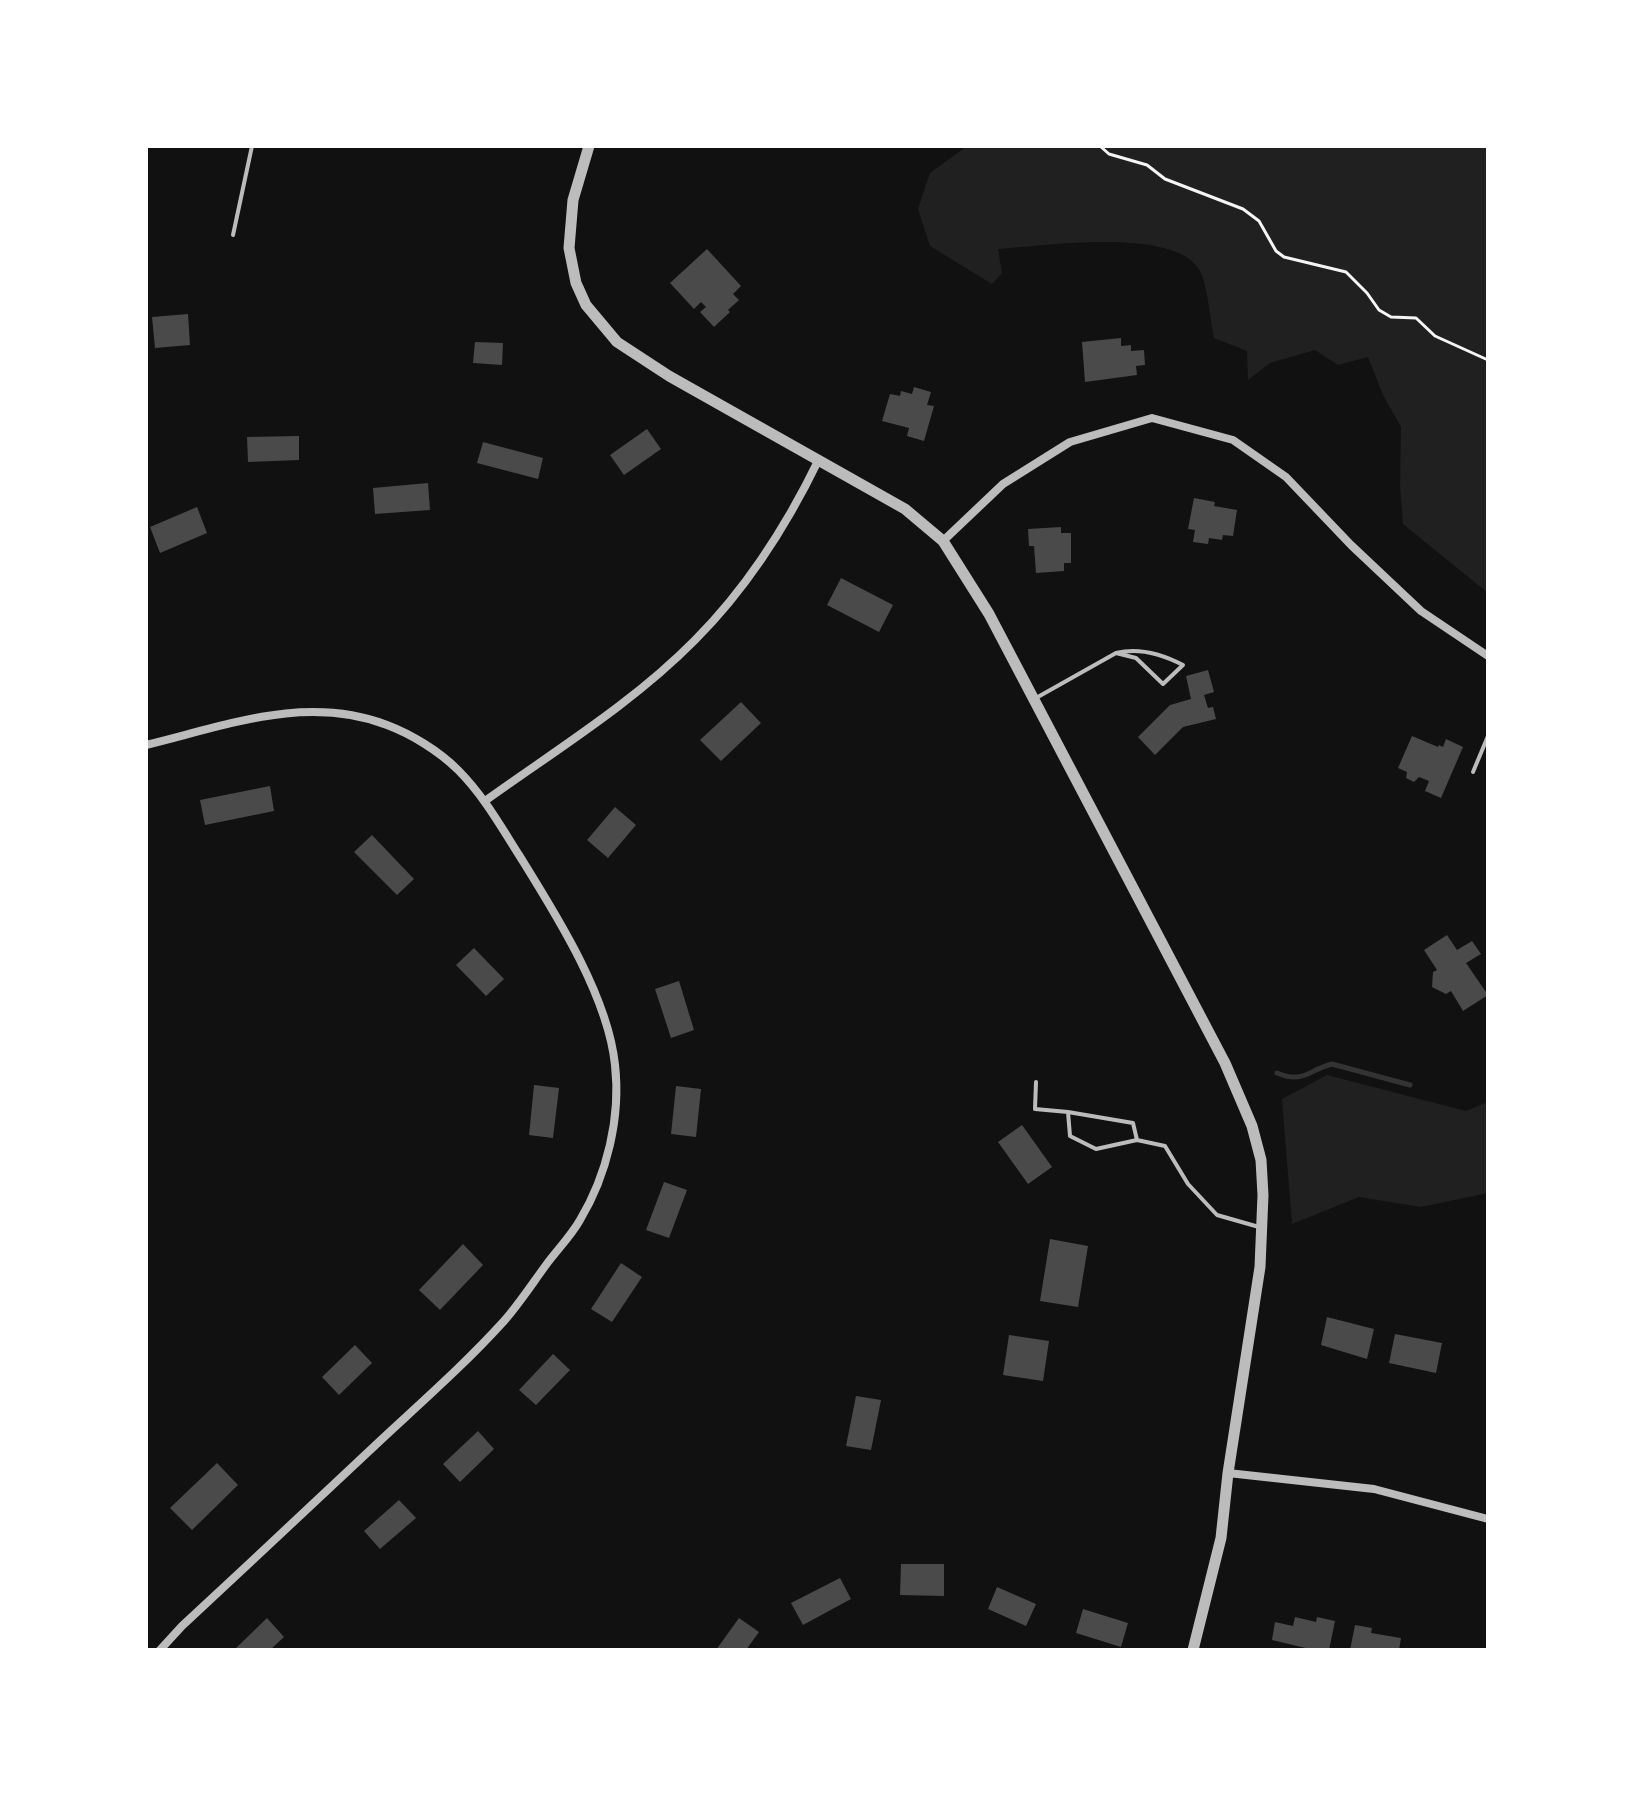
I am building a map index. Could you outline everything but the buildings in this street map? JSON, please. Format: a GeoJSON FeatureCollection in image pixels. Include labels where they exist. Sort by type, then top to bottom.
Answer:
{"type":"FeatureCollection","features":[{"type":"Feature","properties":{"kind":"street"},"geometry":{"type":"LineString","coordinates":[[589,146],[573,200],[569,248],[576,283],[586,305],[617,342],[669,376],[905,509],[943,541],[989,614],[1034,699],[1225,1063],[1252,1126],[1261,1160],[1263,1195],[1260,1267],[1221,1538],[1193,1650]]}},
{"type":"Feature","properties":{"kind":"street"},"geometry":{"type":"LineString","coordinates":[[943,541],[1003,484],[1070,442],[1152,418],[1233,440],[1286,477],[1351,545],[1421,611],[1488,656]]}},
{"type":"Feature","properties":{"kind":"street"},"geometry":{"type":"LineString","coordinates":[[485,801],[621,704],[694,641],[739,590],[777,538],[819,459]]}},
{"type":"Feature","properties":{"kind":"street"},"geometry":{"type":"LineString","coordinates":[[146,745],[295,710],[329,711],[385,724],[415,738],[456,767],[485,801],[544,896],[590,983],[605,1020],[615,1064],[615,1113],[609,1153],[581,1219],[506,1319],[160,1650]]}},
{"type":"Feature","properties":{"kind":"street"},"geometry":{"type":"LineString","coordinates":[[1228,1473],[1383,1491],[1488,1519]]}},
{"type":"Feature","properties":{"kind":"lane"},"geometry":{"type":"LineString","coordinates":[[233,235],[252,146]]}},
{"type":"Feature","properties":{"kind":"lane"},"geometry":{"type":"LineString","coordinates":[[1034,699],[1116,653],[1129,650],[1162,654],[1183,665],[1163,684],[1136,658],[1116,653]]}},
{"type":"Feature","properties":{"kind":"lane"},"geometry":{"type":"LineString","coordinates":[[1473,772],[1488,736]]}},
{"type":"Feature","properties":{"kind":"lane"},"geometry":{"type":"LineString","coordinates":[[1036,1082],[1035,1109],[1133,1123],[1137,1140]]}},
{"type":"Feature","properties":{"kind":"lane"},"geometry":{"type":"LineString","coordinates":[[1068,1112],[1070,1136],[1096,1149],[1137,1140],[1165,1146],[1188,1184],[1217,1215],[1262,1228]]}},
{"type":"Feature","properties":{"kind":"path"},"geometry":{"type":"LineString","coordinates":[[1100,146],[1109,154],[1147,165],[1165,179],[1243,209],[1259,221],[1276,251],[1284,257],[1346,272],[1379,310],[1391,317],[1416,318],[1435,336],[1488,360]]}},
{"type":"Feature","properties":{"kind":"shaded area"},"geometry":{"type":"Polygon","coordinates":[[[967,146],[1488,146],[1488,593],[1403,524],[1401,427],[1383,395],[1368,357],[1338,365],[1315,350],[1270,363],[1248,380],[1247,351],[1214,338],[1200,271],[1186,257],[1164,248],[1106,242],[998,249],[1002,273],[992,284],[930,246],[918,209],[930,173],[967,146]]]}},
{"type":"Feature","properties":{"kind":"shaded area"},"geometry":{"type":"Polygon","coordinates":[[[1327,1075],[1466,1111],[1488,1102],[1488,1193],[1421,1207],[1359,1197],[1292,1224],[1282,1099],[1327,1075]]]}},
{"type":"Feature","properties":{"kind":"waterway"},"geometry":{"type":"LineString","coordinates":[[1277,1073],[1300,1077],[1332,1064],[1410,1085]]}}]}
